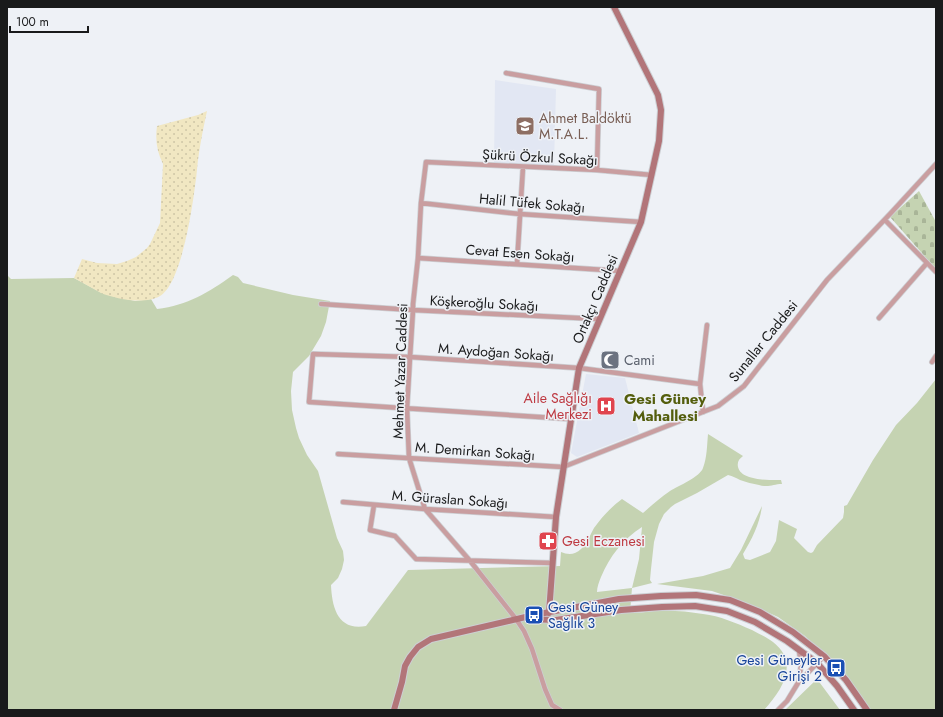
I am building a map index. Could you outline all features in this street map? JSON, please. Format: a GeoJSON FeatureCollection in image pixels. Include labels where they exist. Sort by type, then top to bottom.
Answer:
{"type":"FeatureCollection","features":[{"type":"Feature","properties":{"kind":"street","name":"Ortakçı Caddesi"},"geometry":{"type":"LineString","coordinates":[[549,613],[556,517],[579,368],[641,222],[659,141],[661,110],[658,95],[614,7]]}},
{"type":"Feature","properties":{"kind":"street"},"geometry":{"type":"LineString","coordinates":[[506,74],[599,89],[597,170]]}},
{"type":"Feature","properties":{"kind":"street","name":"Şükrü Özkul Sokağı"},"geometry":{"type":"LineString","coordinates":[[426,162],[597,170],[652,175]]}},
{"type":"Feature","properties":{"kind":"street","name":"Mehmet Yazar Caddesi"},"geometry":{"type":"LineString","coordinates":[[426,162],[421,203],[418,258],[413,304],[407,408],[409,458],[425,509],[471,562],[524,631],[532,649],[545,690],[555,710]]}},
{"type":"Feature","properties":{"kind":"street","name":"Sunallar Caddesi"},"geometry":{"type":"LineString","coordinates":[[563,468],[718,406],[744,386],[827,280],[936,164]]}},
{"type":"Feature","properties":{"kind":"street"},"geometry":{"type":"LineString","coordinates":[[517,264],[523,167]]}},
{"type":"Feature","properties":{"kind":"street","name":"Halil Tüfek Sokağı"},"geometry":{"type":"LineString","coordinates":[[421,203],[520,214],[641,222]]}},
{"type":"Feature","properties":{"kind":"street"},"geometry":{"type":"LineString","coordinates":[[884,220],[936,272]]}},
{"type":"Feature","properties":{"kind":"street","name":"Cevat Esen Sokağı"},"geometry":{"type":"LineString","coordinates":[[418,258],[621,271]]}},
{"type":"Feature","properties":{"kind":"street"},"geometry":{"type":"LineString","coordinates":[[879,318],[927,263]]}},
{"type":"Feature","properties":{"kind":"street","name":"Köşkeroğlu Sokağı"},"geometry":{"type":"LineString","coordinates":[[321,304],[599,319]]}},
{"type":"Feature","properties":{"kind":"street"},"geometry":{"type":"LineString","coordinates":[[703,412],[700,384],[707,325]]}},
{"type":"Feature","properties":{"kind":"street","name":"M. Aydoğan Sokağı"},"geometry":{"type":"LineString","coordinates":[[407,408],[309,402],[313,354],[579,368],[700,384]]}},
{"type":"Feature","properties":{"kind":"street"},"geometry":{"type":"LineString","coordinates":[[932,362],[936,356]]}},
{"type":"Feature","properties":{"kind":"street"},"geometry":{"type":"LineString","coordinates":[[407,408],[570,419]]}},
{"type":"Feature","properties":{"kind":"street","name":"M. Demirkan Sokağı"},"geometry":{"type":"LineString","coordinates":[[338,454],[563,468]]}},
{"type":"Feature","properties":{"kind":"street","name":"M. Güraslan Sokağı"},"geometry":{"type":"LineString","coordinates":[[343,502],[425,509],[556,517]]}},
{"type":"Feature","properties":{"kind":"street"},"geometry":{"type":"LineString","coordinates":[[374,505],[370,530],[395,536],[416,559],[471,562],[553,563]]}},
{"type":"Feature","properties":{"kind":"street"},"geometry":{"type":"LineString","coordinates":[[394,710],[405,666],[418,647],[431,639],[516,619],[619,599],[696,595],[730,600],[760,612],[793,632],[824,656],[846,680],[867,710]]}},
{"type":"Feature","properties":{"kind":"street"},"geometry":{"type":"LineString","coordinates":[[516,619],[556,620],[621,610],[662,607],[695,606],[727,611],[755,622],[787,641],[817,664],[837,686],[854,710]]}},
{"type":"Feature","properties":{"kind":"street"},"geometry":{"type":"LineString","coordinates":[[798,683],[801,665],[799,650]]}},
{"type":"Feature","properties":{"kind":"street"},"geometry":{"type":"LineString","coordinates":[[778,710],[787,701],[798,683],[824,656]]}},
{"type":"Feature","properties":{"kind":"street"},"geometry":{"type":"LineString","coordinates":[[552,705],[560,710]]}},
{"type":"Feature","properties":{"kind":"shaded area","name":"Ahmet Baldöktü M.T.A.L."},"geometry":{"type":"Polygon","coordinates":[[[495,80],[556,89],[554,165],[494,163],[495,80]]]}},
{"type":"Feature","properties":{"kind":"shaded area","name":"Aile Sağlığı Merkezi"},"geometry":{"type":"Polygon","coordinates":[[[586,374],[625,378],[639,433],[577,457],[571,453],[586,374]]]}},
{"type":"Feature","properties":{"kind":"green space"},"geometry":{"type":"Polygon","coordinates":[[[919,191],[936,222],[936,269],[890,217],[919,191]]]}},
{"type":"Feature","properties":{"kind":"green space"},"geometry":{"type":"Polygon","coordinates":[[[7,275],[11,279],[74,278],[102,293],[135,301],[151,299],[157,309],[178,305],[197,297],[233,275],[238,277],[243,283],[293,295],[330,301],[326,322],[321,336],[309,356],[293,372],[291,391],[292,410],[299,438],[307,455],[318,471],[337,538],[343,551],[344,560],[342,569],[338,578],[331,585],[335,609],[338,616],[343,621],[356,627],[366,626],[408,570],[560,566],[561,552],[571,554],[581,549],[600,520],[622,499],[643,513],[670,491],[698,475],[704,464],[707,451],[708,434],[743,456],[740,458],[738,467],[740,472],[744,475],[756,479],[781,480],[782,484],[766,486],[740,480],[728,475],[671,507],[664,514],[659,524],[654,542],[650,580],[652,583],[632,588],[630,613],[672,611],[709,615],[740,625],[771,640],[781,650],[786,659],[787,667],[782,685],[777,694],[764,710],[7,710],[7,275]],[[642,527],[629,537],[613,555],[601,577],[597,592],[632,588],[639,559],[642,527]]]}},
{"type":"Feature","properties":{"kind":"green space"},"geometry":{"type":"Polygon","coordinates":[[[936,379],[936,710],[869,710],[826,656],[805,636],[778,617],[747,603],[712,591],[657,584],[703,576],[730,568],[741,550],[762,506],[755,531],[743,554],[745,559],[750,560],[770,552],[776,541],[779,520],[797,529],[794,538],[808,552],[813,552],[817,545],[843,518],[844,506],[847,505],[873,460],[896,425],[917,403],[936,379]]]}},
{"type":"Feature","properties":{"kind":"green space"},"geometry":{"type":"Polygon","coordinates":[[[817,679],[840,710],[785,710],[817,679]]]}},
{"type":"Feature","properties":{"kind":"sand"},"geometry":{"type":"Polygon","coordinates":[[[207,111],[184,246],[180,262],[167,289],[160,296],[154,299],[139,301],[130,300],[101,293],[74,278],[82,259],[97,263],[117,264],[136,257],[147,248],[160,223],[163,164],[157,146],[157,126],[198,115],[207,111]]]}},
{"type":"Feature","properties":{"kind":"place","name":"Ahmet Baldöktü M.T.A.L."},"geometry":{"type":"Point","coordinates":[525,126]}},
{"type":"Feature","properties":{"kind":"place","name":"Cami"},"geometry":{"type":"Point","coordinates":[610,360]}},
{"type":"Feature","properties":{"kind":"place","name":"Aile Sağlığı Merkezi"},"geometry":{"type":"Point","coordinates":[606,406]}},
{"type":"Feature","properties":{"kind":"place","name":"Gesi Eczanesi"},"geometry":{"type":"Point","coordinates":[548,541]}},
{"type":"Feature","properties":{"kind":"place","name":"Gesi Güney Sağlık 3"},"geometry":{"type":"Point","coordinates":[534,615]}},
{"type":"Feature","properties":{"kind":"place","name":"Gesi Güneyler Girişi 2"},"geometry":{"type":"Point","coordinates":[836,668]}},
{"type":"Feature","properties":{"kind":"district","name":"Gesi Güney Mahallesi"},"geometry":{"type":"Point","coordinates":[665,408]}}]}
